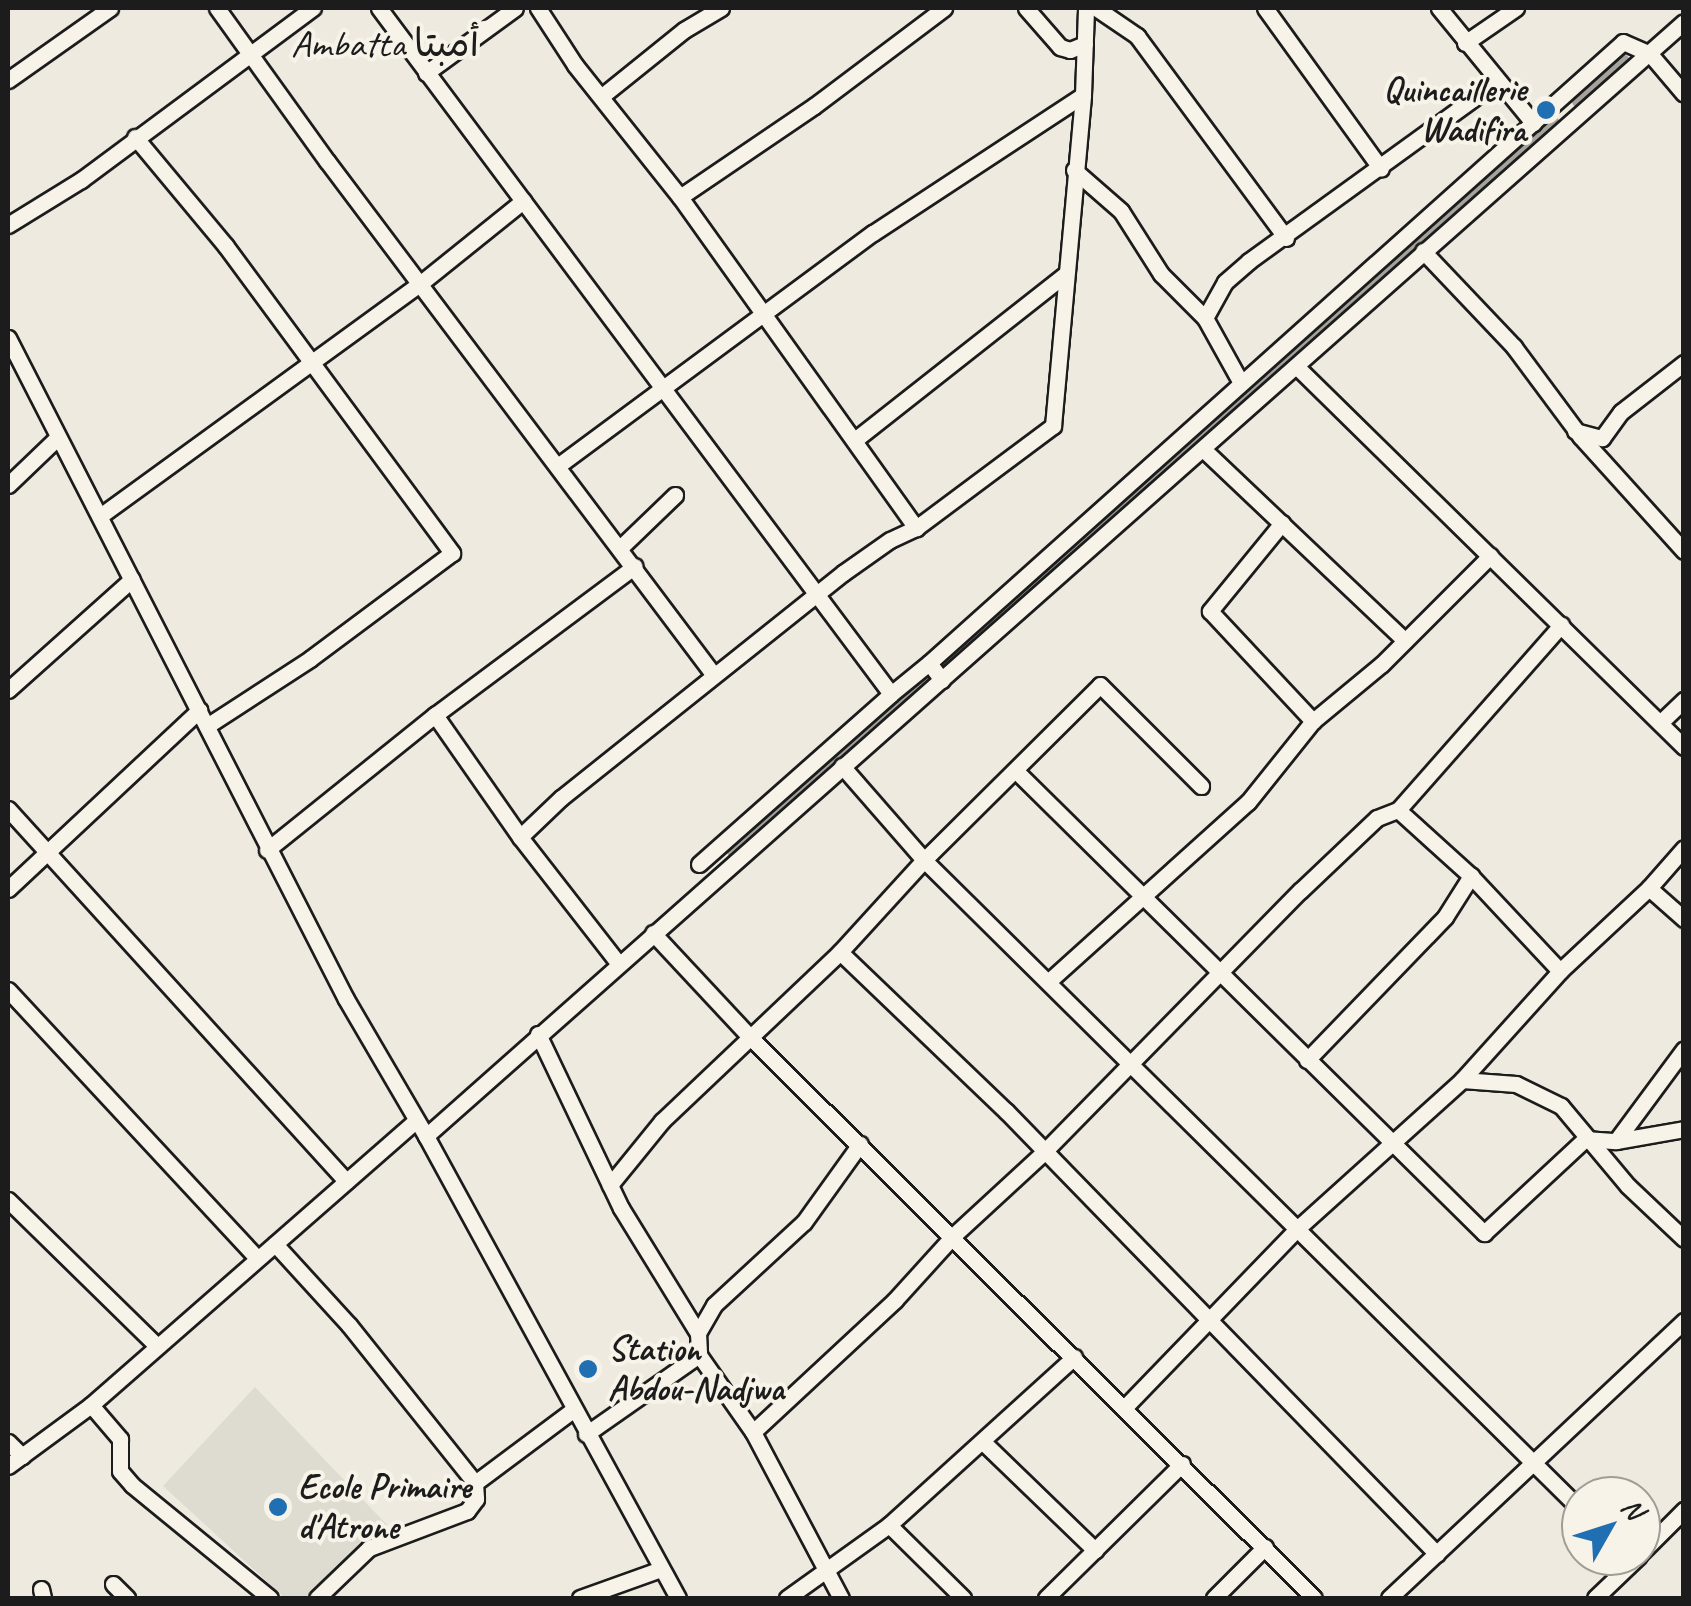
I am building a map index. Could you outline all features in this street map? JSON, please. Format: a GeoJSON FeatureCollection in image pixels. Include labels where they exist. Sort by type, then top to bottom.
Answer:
{"type":"FeatureCollection","features":[{"type":"Feature","properties":{"kind":"street"},"geometry":{"type":"LineString","coordinates":[[8,80],[110,8]]}},
{"type":"Feature","properties":{"kind":"street"},"geometry":{"type":"LineString","coordinates":[[217,8],[713,674]]}},
{"type":"Feature","properties":{"kind":"street"},"geometry":{"type":"LineString","coordinates":[[8,225],[82,180],[312,8]]}},
{"type":"Feature","properties":{"kind":"street"},"geometry":{"type":"LineString","coordinates":[[379,8],[816,598],[892,694]]}},
{"type":"Feature","properties":{"kind":"street"},"geometry":{"type":"LineString","coordinates":[[426,74],[515,8]]}},
{"type":"Feature","properties":{"kind":"street"},"geometry":{"type":"LineString","coordinates":[[538,8],[575,65],[764,312],[916,528]]}},
{"type":"Feature","properties":{"kind":"street"},"geometry":{"type":"LineString","coordinates":[[602,96],[684,30],[721,8]]}},
{"type":"Feature","properties":{"kind":"street"},"geometry":{"type":"LineString","coordinates":[[680,198],[814,106],[944,8]]}},
{"type":"Feature","properties":{"kind":"street"},"geometry":{"type":"LineString","coordinates":[[1026,8],[1060,47],[1070,50],[1085,44]]}},
{"type":"Feature","properties":{"kind":"street"},"geometry":{"type":"LineString","coordinates":[[520,837],[713,674],[816,598],[843,573],[890,540],[916,528],[1053,426],[1083,95],[1086,8]]}},
{"type":"Feature","properties":{"kind":"street"},"geometry":{"type":"LineString","coordinates":[[1096,8],[1136,36],[1286,238]]}},
{"type":"Feature","properties":{"kind":"street"},"geometry":{"type":"LineString","coordinates":[[1265,8],[1381,169]]}},
{"type":"Feature","properties":{"kind":"street"},"geometry":{"type":"LineString","coordinates":[[1439,8],[1533,123]]}},
{"type":"Feature","properties":{"kind":"street"},"geometry":{"type":"LineString","coordinates":[[1465,43],[1516,8]]}},
{"type":"Feature","properties":{"kind":"street"},"geometry":{"type":"LineString","coordinates":[[426,1136],[1684,22]]}},
{"type":"Feature","properties":{"kind":"street"},"geometry":{"type":"LineString","coordinates":[[699,864],[1623,42],[1650,54],[1684,94]]}},
{"type":"Feature","properties":{"kind":"street"},"geometry":{"type":"LineString","coordinates":[[1205,318],[1226,282],[1496,82]]}},
{"type":"Feature","properties":{"kind":"street"},"geometry":{"type":"LineString","coordinates":[[559,464],[873,233],[1083,95]]}},
{"type":"Feature","properties":{"kind":"street"},"geometry":{"type":"LineString","coordinates":[[135,137],[225,246],[452,554],[310,659],[207,726]]}},
{"type":"Feature","properties":{"kind":"street"},"geometry":{"type":"LineString","coordinates":[[1074,170],[1121,211],[1161,274],[1205,318],[1240,383]]}},
{"type":"Feature","properties":{"kind":"street"},"geometry":{"type":"LineString","coordinates":[[100,516],[421,283],[523,201]]}},
{"type":"Feature","properties":{"kind":"street"},"geometry":{"type":"LineString","coordinates":[[1423,251],[1514,348],[1576,431],[1682,547]]}},
{"type":"Feature","properties":{"kind":"street"},"geometry":{"type":"LineString","coordinates":[[856,439],[1066,274]]}},
{"type":"Feature","properties":{"kind":"street"},"geometry":{"type":"LineString","coordinates":[[8,338],[267,850],[678,1598]]}},
{"type":"Feature","properties":{"kind":"street"},"geometry":{"type":"LineString","coordinates":[[1576,431],[1602,438],[1621,412],[1684,363]]}},
{"type":"Feature","properties":{"kind":"street"},"geometry":{"type":"LineString","coordinates":[[1296,366],[1684,746]]}},
{"type":"Feature","properties":{"kind":"street"},"geometry":{"type":"LineString","coordinates":[[8,485],[58,437]]}},
{"type":"Feature","properties":{"kind":"street"},"geometry":{"type":"LineString","coordinates":[[1204,450],[1405,641]]}},
{"type":"Feature","properties":{"kind":"street"},"geometry":{"type":"LineString","coordinates":[[621,547],[675,495]]}},
{"type":"Feature","properties":{"kind":"street"},"geometry":{"type":"LineString","coordinates":[[1282,523],[1210,611],[1313,721]]}},
{"type":"Feature","properties":{"kind":"street"},"geometry":{"type":"LineString","coordinates":[[1049,981],[1248,802],[1313,721],[1405,641],[1490,556]]}},
{"type":"Feature","properties":{"kind":"street"},"geometry":{"type":"LineString","coordinates":[[267,850],[436,715],[635,566]]}},
{"type":"Feature","properties":{"kind":"street"},"geometry":{"type":"LineString","coordinates":[[8,690],[132,580]]}},
{"type":"Feature","properties":{"kind":"street"},"geometry":{"type":"LineString","coordinates":[[753,1432],[895,1300],[953,1236],[1043,1153],[1217,973],[1378,818],[1398,810],[1561,625]]}},
{"type":"Feature","properties":{"kind":"street"},"geometry":{"type":"LineString","coordinates":[[929,663],[942,680]]}},
{"type":"Feature","properties":{"kind":"street"},"geometry":{"type":"LineString","coordinates":[[610,1185],[662,1122],[840,952],[924,860],[1100,685],[1200,786]]}},
{"type":"Feature","properties":{"kind":"street"},"geometry":{"type":"LineString","coordinates":[[1660,722],[1684,700]]}},
{"type":"Feature","properties":{"kind":"street"},"geometry":{"type":"LineString","coordinates":[[8,889],[44,850],[199,710]]}},
{"type":"Feature","properties":{"kind":"street"},"geometry":{"type":"LineString","coordinates":[[436,715],[520,837],[618,963]]}},
{"type":"Feature","properties":{"kind":"street"},"geometry":{"type":"LineString","coordinates":[[842,766],[924,860],[1561,1490]]}},
{"type":"Feature","properties":{"kind":"street"},"geometry":{"type":"LineString","coordinates":[[1016,771],[1484,1233],[1585,1139],[1616,1141],[1684,1128]]}},
{"type":"Feature","properties":{"kind":"street"},"geometry":{"type":"LineString","coordinates":[[8,809],[346,1182]]}},
{"type":"Feature","properties":{"kind":"street"},"geometry":{"type":"LineString","coordinates":[[1398,810],[1471,876],[1560,971]]}},
{"type":"Feature","properties":{"kind":"street"},"geometry":{"type":"LineString","coordinates":[[1125,1407],[1299,1227],[1462,1080],[1560,971],[1650,888],[1684,848]]}},
{"type":"Feature","properties":{"kind":"street"},"geometry":{"type":"LineString","coordinates":[[1307,1060],[1446,917],[1471,876]]}},
{"type":"Feature","properties":{"kind":"street"},"geometry":{"type":"LineString","coordinates":[[1650,888],[1684,919]]}},
{"type":"Feature","properties":{"kind":"street"},"geometry":{"type":"LineString","coordinates":[[653,933],[748,1036],[1314,1598]]}},
{"type":"Feature","properties":{"kind":"street"},"geometry":{"type":"LineString","coordinates":[[840,952],[1006,1111],[1438,1554]]}},
{"type":"Feature","properties":{"kind":"street"},"geometry":{"type":"LineString","coordinates":[[8,990],[257,1258]]}},
{"type":"Feature","properties":{"kind":"street"},"geometry":{"type":"LineString","coordinates":[[538,1034],[610,1185],[698,1333],[700,1356],[753,1432],[841,1598]]}},
{"type":"Feature","properties":{"kind":"street"},"geometry":{"type":"LineString","coordinates":[[1616,1141],[1684,1049]]}},
{"type":"Feature","properties":{"kind":"street"},"geometry":{"type":"LineString","coordinates":[[1462,1080],[1516,1084],[1561,1106],[1585,1139],[1684,1240]]}},
{"type":"Feature","properties":{"kind":"street"},"geometry":{"type":"LineString","coordinates":[[8,1466],[91,1405],[415,1121]]}},
{"type":"Feature","properties":{"kind":"street"},"geometry":{"type":"LineString","coordinates":[[698,1333],[714,1305],[804,1222],[860,1144]]}},
{"type":"Feature","properties":{"kind":"street"},"geometry":{"type":"LineString","coordinates":[[8,1200],[156,1345]]}},
{"type":"Feature","properties":{"kind":"street"},"geometry":{"type":"LineString","coordinates":[[275,1244],[349,1325],[476,1483],[476,1499],[467,1511],[369,1548],[317,1598]]}},
{"type":"Feature","properties":{"kind":"street"},"geometry":{"type":"LineString","coordinates":[[1389,1598],[1684,1321]]}},
{"type":"Feature","properties":{"kind":"street"},"geometry":{"type":"LineString","coordinates":[[586,1434],[700,1356]]}},
{"type":"Feature","properties":{"kind":"street"},"geometry":{"type":"LineString","coordinates":[[787,1598],[889,1524],[1074,1358]]}},
{"type":"Feature","properties":{"kind":"street"},"geometry":{"type":"LineString","coordinates":[[91,1405],[120,1439],[120,1470],[132,1485],[270,1598]]}},
{"type":"Feature","properties":{"kind":"street"},"geometry":{"type":"LineString","coordinates":[[476,1483],[573,1410]]}},
{"type":"Feature","properties":{"kind":"street"},"geometry":{"type":"LineString","coordinates":[[8,1442],[22,1456]]}},
{"type":"Feature","properties":{"kind":"street"},"geometry":{"type":"LineString","coordinates":[[983,1442],[1095,1550]]}},
{"type":"Feature","properties":{"kind":"street"},"geometry":{"type":"LineString","coordinates":[[1046,1598],[1182,1464]]}},
{"type":"Feature","properties":{"kind":"street"},"geometry":{"type":"LineString","coordinates":[[1661,1532],[1684,1510]]}},
{"type":"Feature","properties":{"kind":"street"},"geometry":{"type":"LineString","coordinates":[[889,1524],[962,1598]]}},
{"type":"Feature","properties":{"kind":"street"},"geometry":{"type":"LineString","coordinates":[[1214,1598],[1265,1546]]}},
{"type":"Feature","properties":{"kind":"street"},"geometry":{"type":"LineString","coordinates":[[580,1598],[661,1569]]}},
{"type":"Feature","properties":{"kind":"street"},"geometry":{"type":"LineString","coordinates":[[1595,1598],[1616,1576]]}},
{"type":"Feature","properties":{"kind":"street"},"geometry":{"type":"LineString","coordinates":[[113,1584],[127,1598]]}},
{"type":"Feature","properties":{"kind":"shaded area","name":"Ecole Primaire d'Atrone"},"geometry":{"type":"Polygon","coordinates":[[[255,1387],[390,1528],[304,1598],[285,1598],[163,1486],[255,1387]]]}},
{"type":"Feature","properties":{"kind":"waterway"},"geometry":{"type":"LineString","coordinates":[[1577,101],[1623,60]]}},
{"type":"Feature","properties":{"kind":"waterway"},"geometry":{"type":"LineString","coordinates":[[1033,584],[1554,122]]}},
{"type":"Feature","properties":{"kind":"waterway"},"geometry":{"type":"LineString","coordinates":[[939,667],[1026,590]]}},
{"type":"Feature","properties":{"kind":"waterway"},"geometry":{"type":"LineString","coordinates":[[732,851],[929,677]]}},
{"type":"Feature","properties":{"kind":"place","name":"Quincaillerie Wadifira"},"geometry":{"type":"Point","coordinates":[1546,110]}},
{"type":"Feature","properties":{"kind":"place","name":"Station Abdou-Nadjwa"},"geometry":{"type":"Point","coordinates":[588,1369]}},
{"type":"Feature","properties":{"kind":"place","name":"Ecole Primaire d'Atrone"},"geometry":{"type":"Point","coordinates":[278,1507]}},
{"type":"Feature","properties":{"kind":"district","name":"Ambatta أمبتا"},"geometry":{"type":"Point","coordinates":[385,44]}}]}
